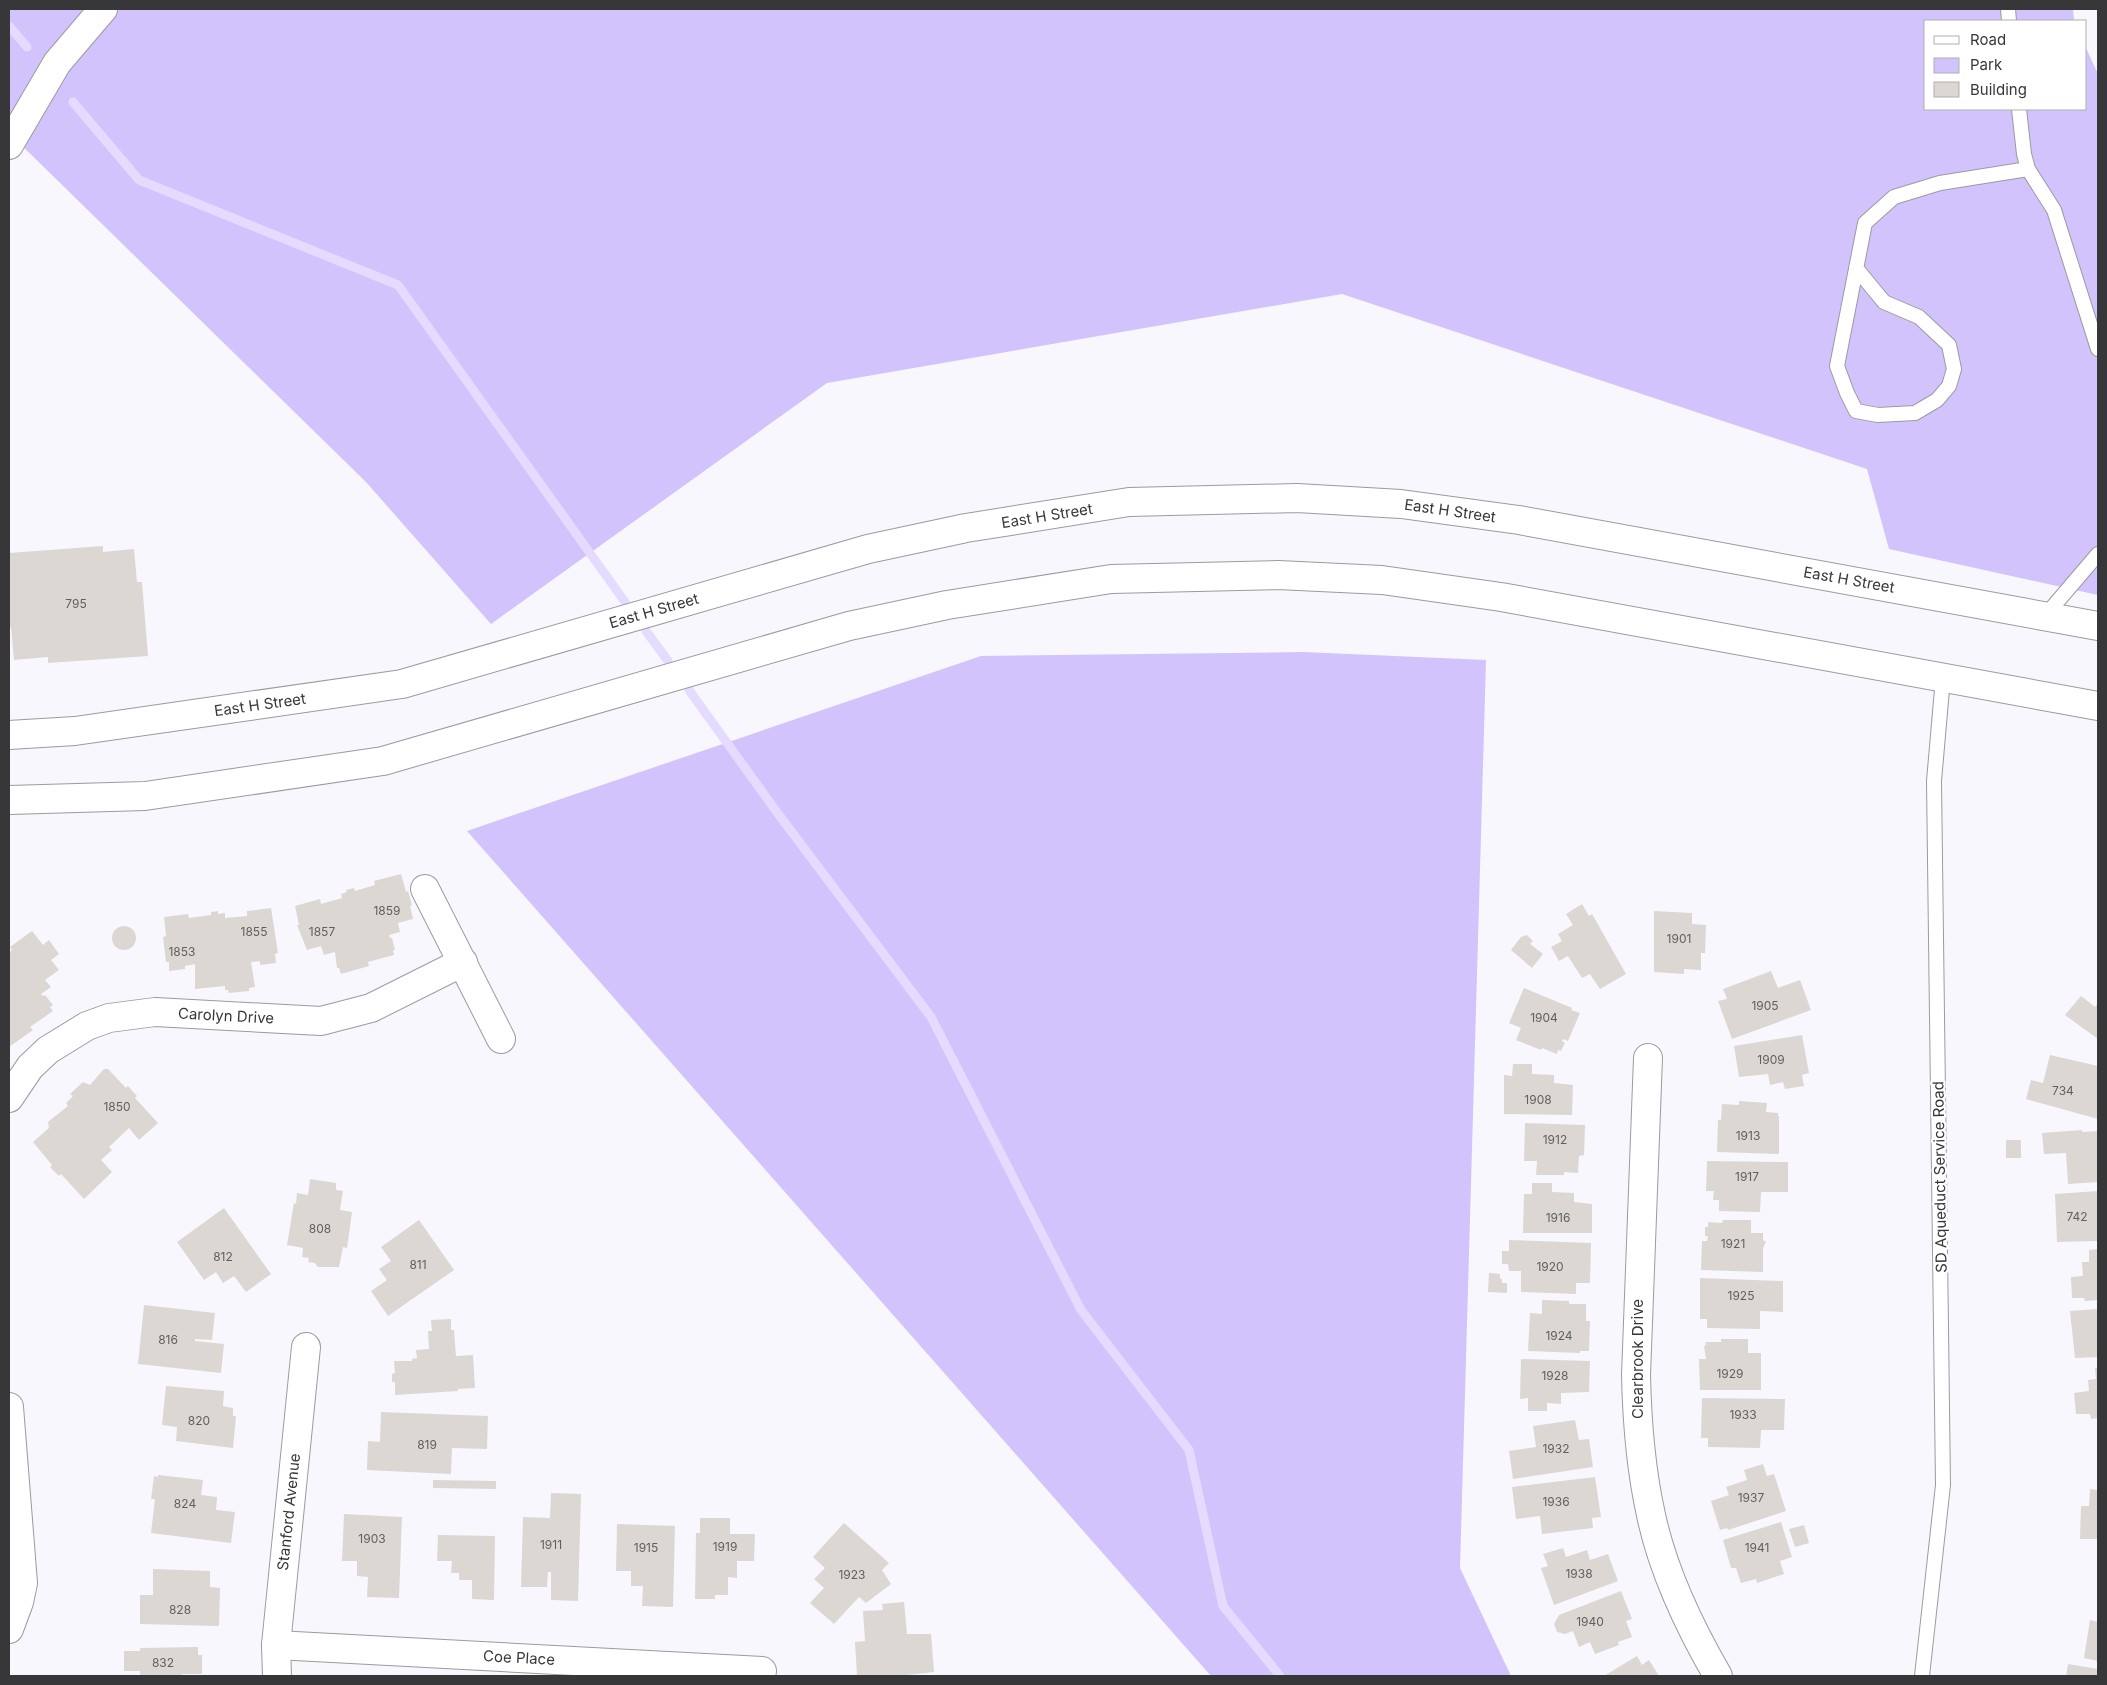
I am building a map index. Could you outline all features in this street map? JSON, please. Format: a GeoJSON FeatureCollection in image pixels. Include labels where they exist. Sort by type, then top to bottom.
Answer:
{"type":"FeatureCollection","features":[{"type":"Feature","properties":{"kind":"main road"},"geometry":{"type":"LineString","coordinates":[[9,145],[57,62],[103,9]]}},
{"type":"Feature","properties":{"kind":"main road","name":"East H Street"},"geometry":{"type":"LineString","coordinates":[[9,735],[85,730],[402,684],[868,549],[966,528],[1130,502],[1297,498],[1401,504],[1528,522],[2098,626]]}},
{"type":"Feature","properties":{"kind":"main road"},"geometry":{"type":"LineString","coordinates":[[9,800],[145,796],[383,761],[849,626],[947,605],[1111,579],[1278,575],[1382,580],[1500,597],[2098,706]]}},
{"type":"Feature","properties":{"kind":"main road"},"geometry":{"type":"LineString","coordinates":[[426,889],[501,1038]]}},
{"type":"Feature","properties":{"kind":"main road","name":"Carolyn Drive"},"geometry":{"type":"LineString","coordinates":[[9,1098],[30,1067],[48,1050],[80,1029],[109,1018],[154,1012],[321,1021],[371,1008],[463,962]]}},
{"type":"Feature","properties":{"kind":"main road","name":"Clearbrook Drive"},"geometry":{"type":"LineString","coordinates":[[1648,1058],[1636,1375],[1637,1419],[1651,1515],[1662,1556],[1677,1597],[1695,1636],[1718,1676]]}},
{"type":"Feature","properties":{"kind":"main road","name":"Stanford Avenue"},"geometry":{"type":"LineString","coordinates":[[277,1676],[276,1645],[306,1347]]}},
{"type":"Feature","properties":{"kind":"main road"},"geometry":{"type":"LineString","coordinates":[[9,1407],[22,1583],[19,1602],[9,1629]]}},
{"type":"Feature","properties":{"kind":"main road","name":"Coe Place"},"geometry":{"type":"LineString","coordinates":[[276,1645],[762,1671]]}},
{"type":"Feature","properties":{"kind":"lane"},"geometry":{"type":"LineString","coordinates":[[2019,110],[2024,154],[2028,169],[2054,210],[2098,349]]}},
{"type":"Feature","properties":{"kind":"lane"},"geometry":{"type":"LineString","coordinates":[[1856,268],[1884,302],[1919,317],[1949,345],[1954,370],[1949,386],[1937,400],[1914,413],[1878,415],[1856,411],[1837,366],[1856,268],[1865,223],[1894,197],[1940,183],[2028,169]]}},
{"type":"Feature","properties":{"kind":"lane"},"geometry":{"type":"LineString","coordinates":[[2045,616],[2098,554]]}},
{"type":"Feature","properties":{"kind":"lane","name":"SD Aqueduct Service Road"},"geometry":{"type":"LineString","coordinates":[[1922,1676],[1943,1485],[1934,781],[1943,678]]}},
{"type":"Feature","properties":{"kind":"green space"},"geometry":{"type":"Polygon","coordinates":[[[9,9],[2073,9],[2074,20],[1924,20],[1924,110],[2087,110],[2087,50],[2098,74],[2098,595],[1889,549],[1867,469],[1342,294],[827,383],[491,624],[366,482],[9,133],[9,9]]]}},
{"type":"Feature","properties":{"kind":"green space"},"geometry":{"type":"Polygon","coordinates":[[[1303,652],[1486,660],[1460,1568],[1511,1676],[1211,1676],[467,831],[981,656],[1303,652]]]}},
{"type":"Feature","properties":{"kind":"building"},"geometry":{"type":"Polygon","coordinates":[[[103,546],[103,552],[134,549],[137,582],[142,582],[148,656],[48,663],[48,657],[14,660],[11,627],[9,627],[9,553],[103,546]]]}},
{"type":"Feature","properties":{"kind":"building"},"geometry":{"type":"Polygon","coordinates":[[[401,874],[412,905],[410,906],[413,919],[398,923],[400,932],[389,935],[392,938],[395,950],[393,950],[394,955],[368,962],[369,966],[341,974],[339,968],[337,968],[335,952],[324,955],[321,946],[307,950],[297,925],[299,925],[295,906],[320,899],[321,904],[342,898],[341,894],[347,892],[346,890],[354,888],[355,891],[375,885],[374,881],[401,874]]]}},
{"type":"Feature","properties":{"kind":"building"},"geometry":{"type":"Polygon","coordinates":[[[1582,904],[1589,916],[1592,914],[1626,974],[1600,989],[1590,974],[1582,978],[1568,956],[1559,961],[1551,947],[1562,941],[1558,934],[1573,925],[1566,914],[1582,904]]]}},
{"type":"Feature","properties":{"kind":"building"},"geometry":{"type":"Polygon","coordinates":[[[271,908],[278,953],[275,954],[276,963],[260,965],[260,961],[251,962],[255,987],[249,988],[249,991],[229,993],[228,990],[225,990],[225,986],[195,989],[195,964],[185,966],[185,969],[169,971],[169,962],[166,962],[163,937],[166,936],[164,917],[188,914],[189,918],[211,915],[211,912],[218,911],[218,914],[225,913],[225,918],[247,916],[247,911],[271,908]]]}},
{"type":"Feature","properties":{"kind":"building"},"geometry":{"type":"Polygon","coordinates":[[[1654,911],[1692,913],[1692,924],[1706,925],[1705,953],[1701,953],[1701,970],[1684,969],[1684,974],[1654,972],[1654,911]]]}},
{"type":"Feature","properties":{"kind":"building"},"geometry":{"type":"Polygon","coordinates":[[[124,926],[129,927],[135,933],[135,943],[129,949],[124,950],[119,949],[113,943],[112,938],[113,933],[119,927],[124,926]]]}},
{"type":"Feature","properties":{"kind":"building"},"geometry":{"type":"Polygon","coordinates":[[[32,931],[43,945],[49,940],[59,954],[51,960],[59,970],[45,980],[51,987],[41,994],[45,995],[53,1005],[50,1007],[53,1011],[30,1027],[33,1030],[9,1047],[9,953],[12,950],[10,947],[32,931]]]}},
{"type":"Feature","properties":{"kind":"building"},"geometry":{"type":"Polygon","coordinates":[[[1527,935],[1533,941],[1530,944],[1543,954],[1532,968],[1511,950],[1521,937],[1527,935]]]}},
{"type":"Feature","properties":{"kind":"building"},"geometry":{"type":"Polygon","coordinates":[[[1771,971],[1778,988],[1800,980],[1811,1010],[1732,1039],[1718,1001],[1727,999],[1723,989],[1771,971]]]}},
{"type":"Feature","properties":{"kind":"building"},"geometry":{"type":"Polygon","coordinates":[[[1524,988],[1580,1013],[1568,1041],[1563,1039],[1562,1041],[1565,1043],[1561,1051],[1558,1050],[1557,1054],[1516,1040],[1521,1028],[1509,1023],[1524,988]]]}},
{"type":"Feature","properties":{"kind":"building"},"geometry":{"type":"Polygon","coordinates":[[[2081,996],[2095,1007],[2098,1003],[2098,1039],[2065,1015],[2081,996]]]}},
{"type":"Feature","properties":{"kind":"building"},"geometry":{"type":"Polygon","coordinates":[[[1802,1035],[1809,1073],[1802,1075],[1804,1086],[1785,1089],[1783,1082],[1770,1085],[1768,1074],[1739,1077],[1734,1046],[1802,1035]]]}},
{"type":"Feature","properties":{"kind":"building"},"geometry":{"type":"Polygon","coordinates":[[[2050,1055],[2098,1066],[2098,1119],[2026,1099],[2031,1080],[2043,1083],[2050,1055]]]}},
{"type":"Feature","properties":{"kind":"building"},"geometry":{"type":"Polygon","coordinates":[[[1513,1064],[1532,1064],[1532,1074],[1554,1075],[1554,1083],[1573,1085],[1572,1115],[1504,1114],[1504,1075],[1512,1076],[1513,1064]]]}},
{"type":"Feature","properties":{"kind":"building"},"geometry":{"type":"Polygon","coordinates":[[[104,1069],[108,1069],[126,1088],[128,1086],[137,1096],[135,1098],[158,1123],[139,1140],[129,1128],[109,1147],[112,1150],[101,1160],[112,1172],[84,1199],[61,1174],[59,1176],[50,1167],[52,1165],[33,1142],[49,1128],[48,1122],[68,1106],[66,1103],[73,1096],[70,1094],[83,1082],[90,1085],[104,1069]]]}},
{"type":"Feature","properties":{"kind":"building"},"geometry":{"type":"Polygon","coordinates":[[[1739,1101],[1767,1103],[1766,1112],[1778,1113],[1779,1154],[1717,1152],[1718,1120],[1721,1120],[1722,1104],[1739,1105],[1739,1101]]]}},
{"type":"Feature","properties":{"kind":"building"},"geometry":{"type":"Polygon","coordinates":[[[1525,1123],[1585,1125],[1584,1155],[1579,1156],[1578,1173],[1564,1172],[1564,1175],[1536,1175],[1537,1161],[1524,1161],[1525,1123]]]}},
{"type":"Feature","properties":{"kind":"building"},"geometry":{"type":"Polygon","coordinates":[[[2082,1130],[2082,1132],[2098,1131],[2098,1182],[2068,1184],[2066,1153],[2044,1154],[2042,1133],[2082,1130]]]}},
{"type":"Feature","properties":{"kind":"building"},"geometry":{"type":"Polygon","coordinates":[[[2006,1140],[2021,1140],[2021,1158],[2006,1158],[2006,1140]]]}},
{"type":"Feature","properties":{"kind":"building"},"geometry":{"type":"Polygon","coordinates":[[[1707,1161],[1788,1162],[1788,1192],[1761,1192],[1760,1212],[1719,1211],[1719,1200],[1713,1200],[1714,1191],[1706,1191],[1707,1161]]]}},
{"type":"Feature","properties":{"kind":"building"},"geometry":{"type":"Polygon","coordinates":[[[310,1179],[336,1183],[336,1190],[343,1191],[340,1210],[352,1212],[347,1248],[343,1247],[339,1267],[318,1267],[315,1263],[308,1262],[309,1258],[302,1257],[303,1248],[287,1245],[297,1193],[308,1195],[310,1179]]]}},
{"type":"Feature","properties":{"kind":"building"},"geometry":{"type":"Polygon","coordinates":[[[1532,1183],[1552,1183],[1552,1192],[1574,1193],[1574,1202],[1592,1204],[1592,1233],[1523,1233],[1524,1194],[1532,1194],[1532,1183]]]}},
{"type":"Feature","properties":{"kind":"building"},"geometry":{"type":"Polygon","coordinates":[[[2098,1191],[2098,1241],[2057,1242],[2055,1194],[2098,1191]]]}},
{"type":"Feature","properties":{"kind":"building"},"geometry":{"type":"Polygon","coordinates":[[[224,1208],[271,1274],[246,1292],[234,1276],[223,1283],[216,1272],[204,1280],[177,1242],[224,1208]]]}},
{"type":"Feature","properties":{"kind":"building"},"geometry":{"type":"Polygon","coordinates":[[[419,1220],[454,1270],[388,1316],[371,1291],[387,1280],[379,1269],[391,1261],[381,1247],[419,1220]]]}},
{"type":"Feature","properties":{"kind":"building"},"geometry":{"type":"Polygon","coordinates":[[[1723,1220],[1751,1220],[1751,1233],[1763,1233],[1763,1240],[1766,1242],[1763,1248],[1763,1272],[1701,1270],[1702,1241],[1707,1241],[1708,1236],[1705,1236],[1705,1227],[1708,1227],[1708,1222],[1722,1223],[1723,1220]]]}},
{"type":"Feature","properties":{"kind":"building"},"geometry":{"type":"Polygon","coordinates":[[[1509,1240],[1591,1243],[1590,1283],[1576,1283],[1576,1294],[1521,1292],[1521,1271],[1509,1271],[1508,1264],[1502,1264],[1502,1251],[1509,1251],[1509,1240]]]}},
{"type":"Feature","properties":{"kind":"building"},"geometry":{"type":"Polygon","coordinates":[[[2098,1249],[2098,1300],[2085,1301],[2084,1298],[2072,1298],[2071,1277],[2083,1276],[2082,1262],[2089,1262],[2089,1250],[2098,1249]]]}},
{"type":"Feature","properties":{"kind":"building"},"geometry":{"type":"Polygon","coordinates":[[[1489,1273],[1500,1274],[1502,1283],[1507,1283],[1507,1293],[1488,1292],[1489,1273]]]}},
{"type":"Feature","properties":{"kind":"building"},"geometry":{"type":"Polygon","coordinates":[[[1700,1278],[1783,1281],[1783,1312],[1760,1311],[1760,1329],[1707,1328],[1707,1319],[1700,1319],[1700,1278]]]}},
{"type":"Feature","properties":{"kind":"building"},"geometry":{"type":"Polygon","coordinates":[[[1542,1300],[1569,1301],[1569,1304],[1586,1304],[1586,1321],[1590,1321],[1589,1351],[1580,1351],[1580,1353],[1528,1351],[1530,1313],[1542,1314],[1542,1300]]]}},
{"type":"Feature","properties":{"kind":"building"},"geometry":{"type":"Polygon","coordinates":[[[144,1305],[215,1313],[212,1340],[195,1339],[195,1341],[224,1344],[221,1373],[138,1364],[144,1305]]]}},
{"type":"Feature","properties":{"kind":"building"},"geometry":{"type":"Polygon","coordinates":[[[2098,1309],[2098,1357],[2075,1358],[2070,1311],[2098,1309]]]}},
{"type":"Feature","properties":{"kind":"building"},"geometry":{"type":"Polygon","coordinates":[[[451,1319],[456,1356],[473,1355],[475,1388],[458,1389],[458,1391],[395,1395],[395,1382],[392,1382],[392,1374],[395,1373],[394,1361],[412,1361],[412,1359],[417,1358],[416,1350],[429,1349],[428,1331],[432,1331],[431,1320],[451,1319]]]}},
{"type":"Feature","properties":{"kind":"building"},"geometry":{"type":"Polygon","coordinates":[[[1721,1339],[1748,1339],[1748,1353],[1761,1353],[1761,1390],[1700,1390],[1699,1359],[1706,1359],[1704,1346],[1706,1342],[1721,1342],[1721,1339]]]}},
{"type":"Feature","properties":{"kind":"building"},"geometry":{"type":"Polygon","coordinates":[[[1521,1359],[1590,1361],[1589,1392],[1561,1393],[1561,1404],[1547,1403],[1547,1411],[1528,1411],[1528,1398],[1520,1399],[1521,1359]]]}},
{"type":"Feature","properties":{"kind":"building"},"geometry":{"type":"Polygon","coordinates":[[[2095,1368],[2098,1368],[2098,1418],[2091,1419],[2090,1414],[2076,1414],[2074,1393],[2089,1391],[2088,1380],[2096,1379],[2095,1368]]]}},
{"type":"Feature","properties":{"kind":"building"},"geometry":{"type":"Polygon","coordinates":[[[166,1386],[224,1391],[223,1406],[233,1408],[233,1416],[236,1416],[233,1448],[176,1441],[177,1427],[162,1425],[166,1386]]]}},
{"type":"Feature","properties":{"kind":"building"},"geometry":{"type":"Polygon","coordinates":[[[1702,1398],[1785,1399],[1784,1430],[1761,1430],[1760,1448],[1708,1447],[1708,1438],[1701,1438],[1702,1398]]]}},
{"type":"Feature","properties":{"kind":"building"},"geometry":{"type":"Polygon","coordinates":[[[381,1412],[488,1416],[487,1449],[452,1448],[451,1474],[367,1470],[368,1441],[380,1442],[381,1412]]]}},
{"type":"Feature","properties":{"kind":"building"},"geometry":{"type":"Polygon","coordinates":[[[1575,1420],[1579,1440],[1589,1439],[1593,1467],[1513,1479],[1509,1451],[1536,1447],[1533,1426],[1575,1420]]]}},
{"type":"Feature","properties":{"kind":"building"},"geometry":{"type":"Polygon","coordinates":[[[1763,1464],[1767,1476],[1774,1474],[1786,1511],[1728,1530],[1727,1528],[1720,1530],[1711,1501],[1729,1495],[1726,1487],[1747,1480],[1744,1470],[1763,1464]]]}},
{"type":"Feature","properties":{"kind":"building"},"geometry":{"type":"Polygon","coordinates":[[[158,1475],[203,1480],[201,1495],[217,1497],[216,1510],[235,1512],[231,1543],[151,1533],[155,1499],[151,1499],[154,1476],[158,1477],[158,1475]]]}},
{"type":"Feature","properties":{"kind":"building"},"geometry":{"type":"Polygon","coordinates":[[[1595,1477],[1601,1517],[1592,1518],[1593,1528],[1542,1534],[1540,1516],[1516,1519],[1512,1487],[1595,1477]]]}},
{"type":"Feature","properties":{"kind":"building"},"geometry":{"type":"Polygon","coordinates":[[[433,1480],[496,1481],[496,1489],[433,1488],[433,1480]]]}},
{"type":"Feature","properties":{"kind":"building"},"geometry":{"type":"Polygon","coordinates":[[[2090,1489],[2098,1490],[2098,1539],[2080,1539],[2081,1506],[2089,1506],[2090,1489]]]}},
{"type":"Feature","properties":{"kind":"building"},"geometry":{"type":"Polygon","coordinates":[[[551,1493],[581,1494],[578,1601],[551,1600],[551,1572],[548,1572],[547,1587],[521,1587],[523,1517],[550,1518],[551,1493]]]}},
{"type":"Feature","properties":{"kind":"building"},"geometry":{"type":"Polygon","coordinates":[[[344,1514],[402,1517],[399,1598],[367,1597],[368,1577],[357,1576],[357,1561],[342,1561],[344,1514]]]}},
{"type":"Feature","properties":{"kind":"building"},"geometry":{"type":"Polygon","coordinates":[[[700,1518],[730,1518],[730,1534],[755,1534],[754,1561],[737,1561],[737,1578],[728,1577],[728,1595],[715,1595],[715,1599],[695,1599],[696,1533],[700,1533],[700,1518]]]}},
{"type":"Feature","properties":{"kind":"building"},"geometry":{"type":"Polygon","coordinates":[[[1781,1522],[1792,1557],[1780,1561],[1784,1574],[1757,1583],[1756,1579],[1741,1583],[1736,1568],[1731,1568],[1723,1540],[1781,1522]]]}},
{"type":"Feature","properties":{"kind":"building"},"geometry":{"type":"Polygon","coordinates":[[[844,1523],[889,1563],[882,1570],[891,1584],[866,1603],[859,1597],[834,1624],[810,1603],[824,1588],[814,1579],[825,1568],[813,1557],[844,1523]]]}},
{"type":"Feature","properties":{"kind":"building"},"geometry":{"type":"Polygon","coordinates":[[[617,1524],[675,1526],[673,1607],[642,1606],[643,1586],[631,1586],[631,1571],[616,1571],[617,1524]]]}},
{"type":"Feature","properties":{"kind":"building"},"geometry":{"type":"Polygon","coordinates":[[[1804,1525],[1809,1543],[1795,1547],[1789,1529],[1804,1525]]]}},
{"type":"Feature","properties":{"kind":"building"},"geometry":{"type":"Polygon","coordinates":[[[438,1535],[495,1536],[494,1600],[472,1599],[472,1580],[459,1580],[459,1573],[451,1573],[452,1561],[437,1561],[438,1535]]]}},
{"type":"Feature","properties":{"kind":"building"},"geometry":{"type":"Polygon","coordinates":[[[1563,1548],[1566,1557],[1587,1550],[1590,1560],[1608,1554],[1618,1581],[1554,1605],[1541,1568],[1548,1566],[1543,1554],[1563,1548]]]}},
{"type":"Feature","properties":{"kind":"building"},"geometry":{"type":"Polygon","coordinates":[[[153,1569],[210,1571],[210,1587],[220,1588],[219,1626],[140,1624],[140,1595],[153,1595],[153,1569]]]}},
{"type":"Feature","properties":{"kind":"building"},"geometry":{"type":"Polygon","coordinates":[[[1621,1591],[1632,1619],[1626,1621],[1632,1637],[1618,1642],[1619,1645],[1595,1654],[1590,1642],[1579,1647],[1573,1631],[1565,1634],[1557,1632],[1554,1624],[1559,1615],[1621,1591]]]}},
{"type":"Feature","properties":{"kind":"building"},"geometry":{"type":"Polygon","coordinates":[[[904,1602],[907,1634],[931,1634],[934,1672],[898,1676],[857,1676],[855,1642],[865,1641],[863,1611],[883,1610],[882,1604],[904,1602]]]}},
{"type":"Feature","properties":{"kind":"building"},"geometry":{"type":"Polygon","coordinates":[[[2090,1620],[2098,1622],[2098,1661],[2084,1658],[2090,1620]]]}},
{"type":"Feature","properties":{"kind":"building"},"geometry":{"type":"Polygon","coordinates":[[[198,1647],[198,1655],[202,1655],[202,1674],[140,1676],[140,1671],[124,1671],[124,1651],[140,1651],[140,1648],[198,1647]]]}},
{"type":"Feature","properties":{"kind":"building"},"geometry":{"type":"Polygon","coordinates":[[[1637,1656],[1642,1665],[1649,1660],[1659,1676],[1604,1676],[1637,1656]]]}},
{"type":"Feature","properties":{"kind":"building"},"geometry":{"type":"Polygon","coordinates":[[[2068,1664],[2098,1669],[2098,1676],[2066,1676],[2068,1664]]]}},
{"type":"Feature","properties":{"kind":"waterway"},"geometry":{"type":"LineString","coordinates":[[9,26],[27,47]]}},
{"type":"Feature","properties":{"kind":"waterway"},"geometry":{"type":"LineString","coordinates":[[73,102],[139,180],[398,285],[625,602]]}},
{"type":"Feature","properties":{"kind":"waterway"},"geometry":{"type":"LineString","coordinates":[[646,631],[668,661]]}},
{"type":"Feature","properties":{"kind":"waterway"},"geometry":{"type":"LineString","coordinates":[[689,690],[776,811],[931,1017],[1081,1310],[1189,1450],[1223,1606],[1280,1676]]}}]}
